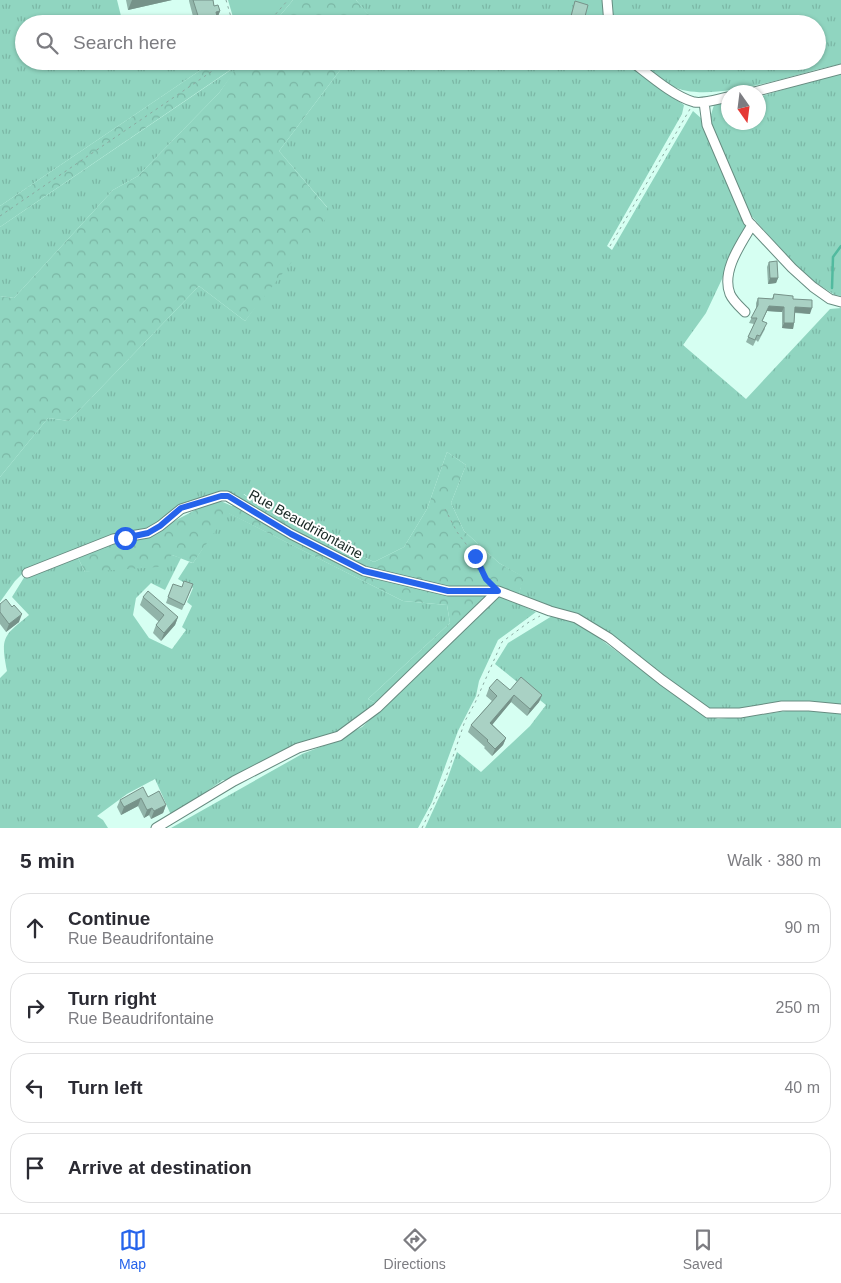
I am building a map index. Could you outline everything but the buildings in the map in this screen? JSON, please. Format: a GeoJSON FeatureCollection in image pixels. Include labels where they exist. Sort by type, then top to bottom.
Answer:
{"type":"FeatureCollection","features":[{"type":"Feature","properties":{"kind":"street"},"geometry":{"type":"LineString","coordinates":[[608,0],[609,15]]}},
{"type":"Feature","properties":{"kind":"street"},"geometry":{"type":"LineString","coordinates":[[643,70],[669,89],[694,102],[721,98]]}},
{"type":"Feature","properties":{"kind":"street"},"geometry":{"type":"LineString","coordinates":[[766,89],[841,70]]}},
{"type":"Feature","properties":{"kind":"street"},"geometry":{"type":"LineString","coordinates":[[704,102],[707,125],[748,221],[792,268],[813,287],[830,299],[841,302]]}},
{"type":"Feature","properties":{"kind":"street"},"geometry":{"type":"LineString","coordinates":[[745,312],[730,296],[727,279],[737,252],[752,225]]}},
{"type":"Feature","properties":{"kind":"street","name":"Rue Beaudrifontaine"},"geometry":{"type":"LineString","coordinates":[[27,573],[113,539],[148,533],[160,526],[181,508],[221,496],[233,499],[282,529],[364,571],[448,591],[498,591],[550,611],[576,618],[609,638],[708,713],[740,713],[782,706],[841,709]]}},
{"type":"Feature","properties":{"kind":"street"},"geometry":{"type":"LineString","coordinates":[[156,828],[234,781],[298,748],[339,736],[377,708],[498,591]]}},
{"type":"Feature","properties":{"kind":"path"},"geometry":{"type":"LineString","coordinates":[[226,0],[230,15]]}},
{"type":"Feature","properties":{"kind":"path"},"geometry":{"type":"LineString","coordinates":[[275,15],[288,0]]}},
{"type":"Feature","properties":{"kind":"path"},"geometry":{"type":"LineString","coordinates":[[0,216],[214,70]]}},
{"type":"Feature","properties":{"kind":"path"},"geometry":{"type":"LineString","coordinates":[[610,246],[694,102]]}},
{"type":"Feature","properties":{"kind":"path"},"geometry":{"type":"LineString","coordinates":[[445,509],[457,532],[475,556],[486,579],[498,591]]}},
{"type":"Feature","properties":{"kind":"path"},"geometry":{"type":"LineString","coordinates":[[422,828],[445,780],[465,721],[502,642],[529,622],[550,611]]}},
{"type":"Feature","properties":{"kind":"green space"},"geometry":{"type":"Polygon","coordinates":[[[0,0],[117,0],[121,15],[15,15],[15,70],[201,70],[0,206],[0,0]]]}},
{"type":"Feature","properties":{"kind":"green space"},"geometry":{"type":"Polygon","coordinates":[[[228,0],[293,0],[280,15],[232,15],[228,0]]]}},
{"type":"Feature","properties":{"kind":"green space"},"geometry":{"type":"Polygon","coordinates":[[[293,0],[356,0],[369,15],[280,15],[293,0]]]}},
{"type":"Feature","properties":{"kind":"green space"},"geometry":{"type":"Polygon","coordinates":[[[356,0],[604,0],[605,15],[368,15],[356,0]]]}},
{"type":"Feature","properties":{"kind":"green space"},"geometry":{"type":"Polygon","coordinates":[[[610,0],[841,0],[841,64],[826,68],[826,15],[611,15],[610,0]]]}},
{"type":"Feature","properties":{"kind":"green space"},"geometry":{"type":"Polygon","coordinates":[[[201,70],[230,70],[0,227],[0,206],[201,70]]]}},
{"type":"Feature","properties":{"kind":"green space"},"geometry":{"type":"Polygon","coordinates":[[[231,70],[236,70],[219,93],[138,176],[113,190],[14,298],[0,296],[0,227],[231,70]]]}},
{"type":"Feature","properties":{"kind":"green space"},"geometry":{"type":"Polygon","coordinates":[[[235,70],[340,70],[279,151],[331,212],[245,321],[199,286],[69,421],[48,418],[0,477],[0,296],[14,298],[113,190],[138,176],[219,93],[235,70]]]}},
{"type":"Feature","properties":{"kind":"green space"},"geometry":{"type":"Polygon","coordinates":[[[340,70],[638,70],[684,105],[682,114],[607,246],[612,250],[693,111],[702,119],[747,226],[706,313],[683,345],[746,399],[830,309],[841,308],[841,706],[711,710],[680,689],[599,627],[581,617],[538,604],[519,594],[523,577],[499,563],[464,531],[451,503],[466,465],[447,452],[427,509],[404,547],[374,562],[272,513],[244,494],[239,499],[226,491],[191,501],[150,527],[97,541],[67,555],[28,568],[15,581],[0,602],[0,477],[48,418],[69,421],[199,286],[245,321],[327,207],[279,151],[340,70]]]}},
{"type":"Feature","properties":{"kind":"green space"},"geometry":{"type":"Polygon","coordinates":[[[649,70],[816,70],[755,85],[721,85],[721,91],[688,91],[668,84],[649,70]]]}},
{"type":"Feature","properties":{"kind":"green space"},"geometry":{"type":"Polygon","coordinates":[[[841,73],[841,296],[835,295],[800,272],[749,213],[709,121],[714,105],[721,104],[721,130],[766,130],[766,95],[841,73]]]}},
{"type":"Feature","properties":{"kind":"green space"},"geometry":{"type":"Polygon","coordinates":[[[447,452],[466,465],[451,503],[464,531],[499,563],[524,577],[519,594],[499,587],[376,703],[368,699],[450,623],[447,605],[403,601],[228,513],[193,563],[172,555],[158,567],[85,572],[78,558],[114,543],[146,536],[216,499],[232,506],[243,494],[272,513],[374,562],[404,547],[427,509],[447,452]]]}},
{"type":"Feature","properties":{"kind":"green space"},"geometry":{"type":"Polygon","coordinates":[[[227,512],[403,601],[447,605],[450,623],[368,699],[376,703],[353,723],[332,735],[231,780],[223,780],[194,802],[171,815],[155,779],[127,794],[97,816],[103,820],[108,828],[0,828],[0,678],[7,671],[4,650],[6,638],[29,615],[12,597],[25,576],[78,558],[85,572],[172,555],[181,558],[165,590],[151,583],[136,598],[133,615],[149,638],[172,649],[186,630],[182,627],[192,606],[187,602],[193,588],[178,579],[189,562],[193,563],[227,512]]]}},
{"type":"Feature","properties":{"kind":"green space"},"geometry":{"type":"Polygon","coordinates":[[[499,595],[536,612],[498,640],[479,681],[476,696],[458,731],[432,802],[418,828],[171,828],[302,754],[328,744],[362,727],[499,595]]]}},
{"type":"Feature","properties":{"kind":"green space"},"geometry":{"type":"Polygon","coordinates":[[[552,616],[579,623],[695,710],[718,719],[800,709],[841,712],[841,828],[425,828],[447,780],[457,752],[481,772],[530,726],[546,705],[495,664],[508,643],[552,616]]]}},
{"type":"Feature","properties":{"kind":"waterway"},"geometry":{"type":"LineString","coordinates":[[832,288],[833,257],[841,246]]}},
{"type":"Feature","properties":{"kind":"route"},"geometry":{"type":"LineString","coordinates":[[125,538],[148,533],[160,526],[181,508],[221,496],[228,496],[291,534],[364,571],[448,591],[498,591],[486,579],[475,556]]}}]}
